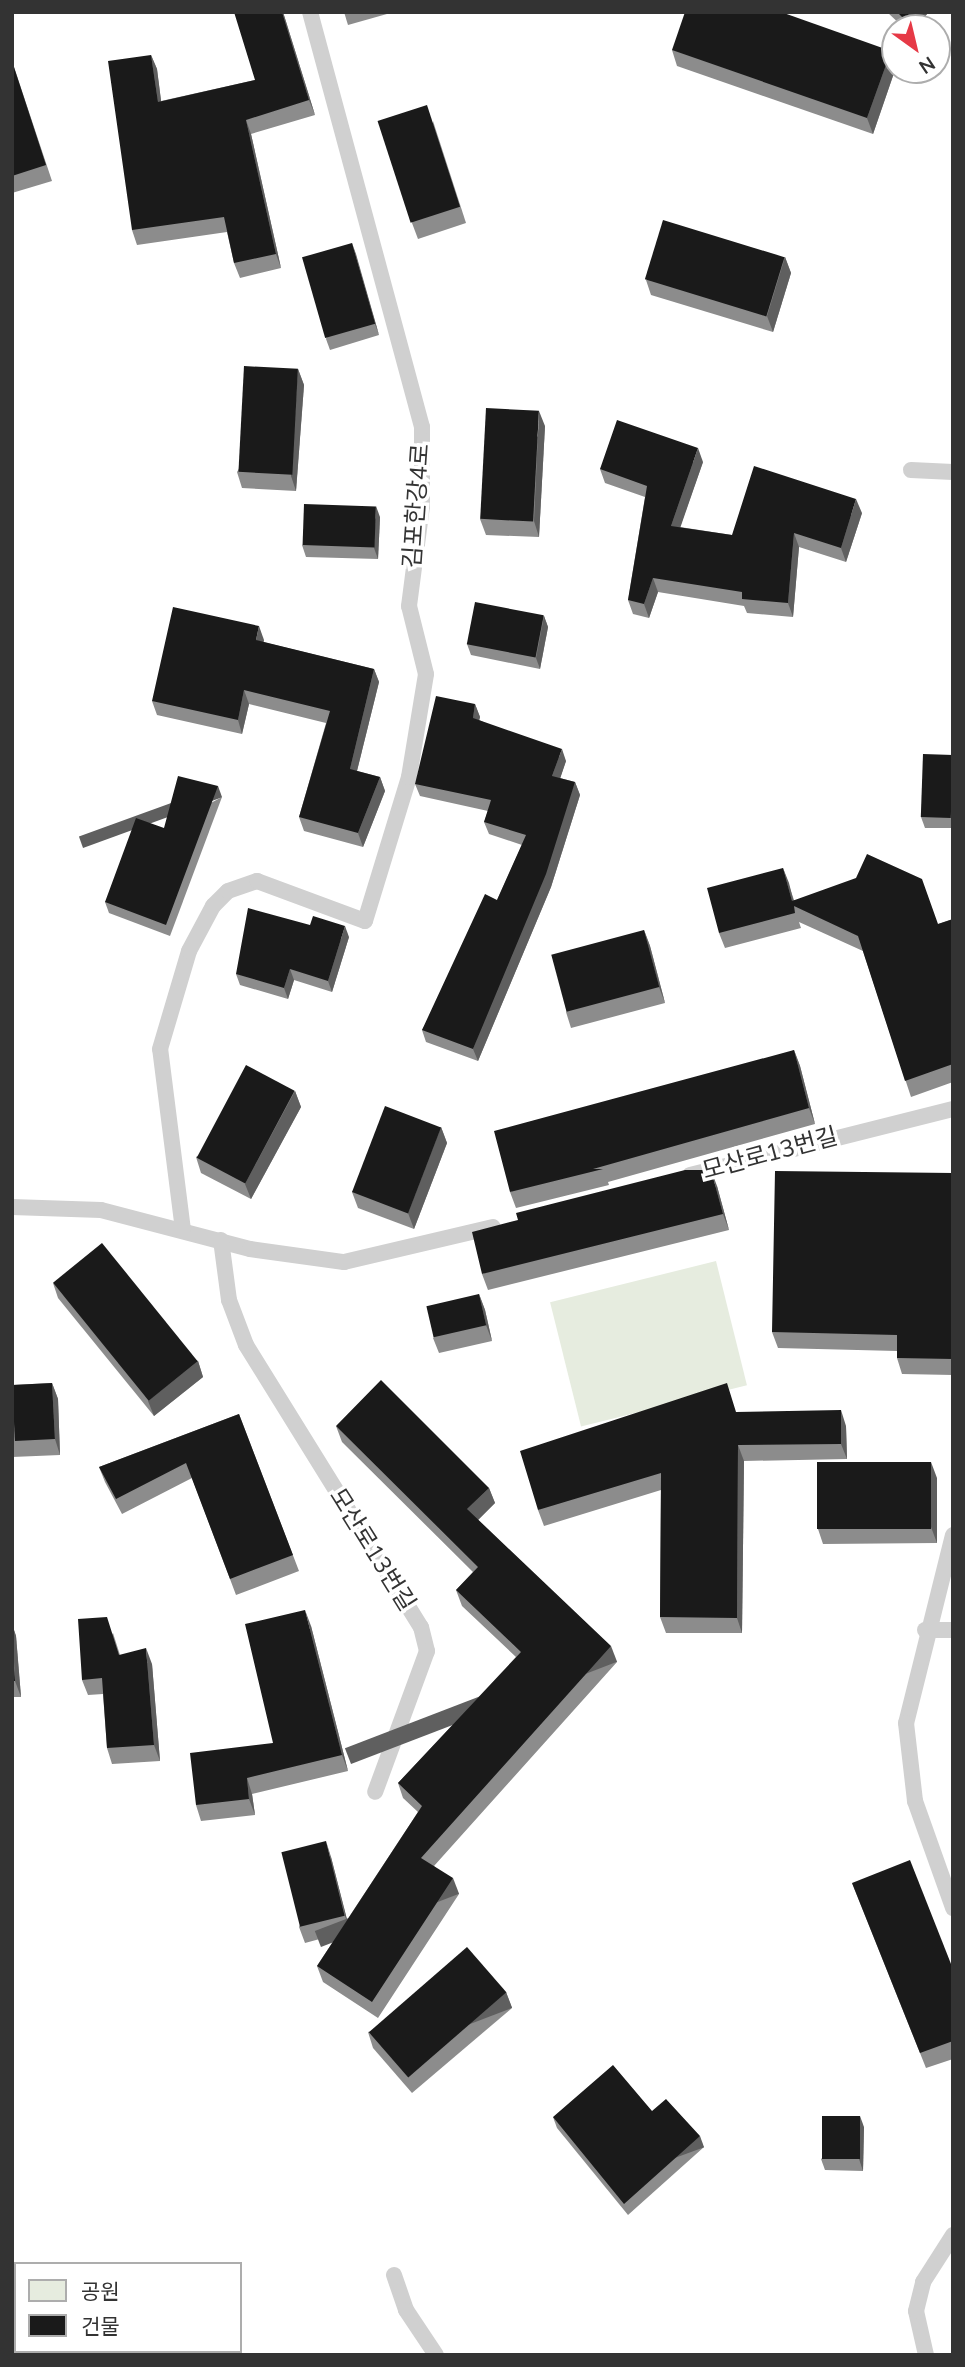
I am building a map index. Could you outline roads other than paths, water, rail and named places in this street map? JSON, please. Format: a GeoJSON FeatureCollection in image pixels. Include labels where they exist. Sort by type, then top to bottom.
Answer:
{"type":"FeatureCollection","features":[{"type":"Feature","properties":{"kind":"lane","name":"김포한강4로"},"geometry":{"type":"LineString","coordinates":[[183,1230],[162,1029],[189,951],[213,906],[228,891],[257,881],[365,920],[409,777],[423,699],[424,661],[409,606],[425,467],[415,387],[310,12]]}},
{"type":"Feature","properties":{"kind":"lane"},"geometry":{"type":"LineString","coordinates":[[911,470],[953,472]]}},
{"type":"Feature","properties":{"kind":"lane","name":"모산로13번길"},"geometry":{"type":"LineString","coordinates":[[671,1181],[953,1110]]}},
{"type":"Feature","properties":{"kind":"lane"},"geometry":{"type":"LineString","coordinates":[[12,1207],[101,1210],[221,1240],[344,1262],[515,1221]]}},
{"type":"Feature","properties":{"kind":"lane","name":"모산로13번길"},"geometry":{"type":"LineString","coordinates":[[221,1240],[229,1300],[246,1345],[421,1627],[427,1651],[375,1792]]}},
{"type":"Feature","properties":{"kind":"lane"},"geometry":{"type":"LineString","coordinates":[[953,1535],[908,1700],[906,1743],[915,1801],[953,1908]]}},
{"type":"Feature","properties":{"kind":"lane"},"geometry":{"type":"LineString","coordinates":[[925,1630],[953,1630]]}},
{"type":"Feature","properties":{"kind":"lane"},"geometry":{"type":"LineString","coordinates":[[926,2355],[916,2311],[923,2282],[953,2235]]}},
{"type":"Feature","properties":{"kind":"lane"},"geometry":{"type":"LineString","coordinates":[[394,2275],[415,2326],[436,2355]]}}]}
